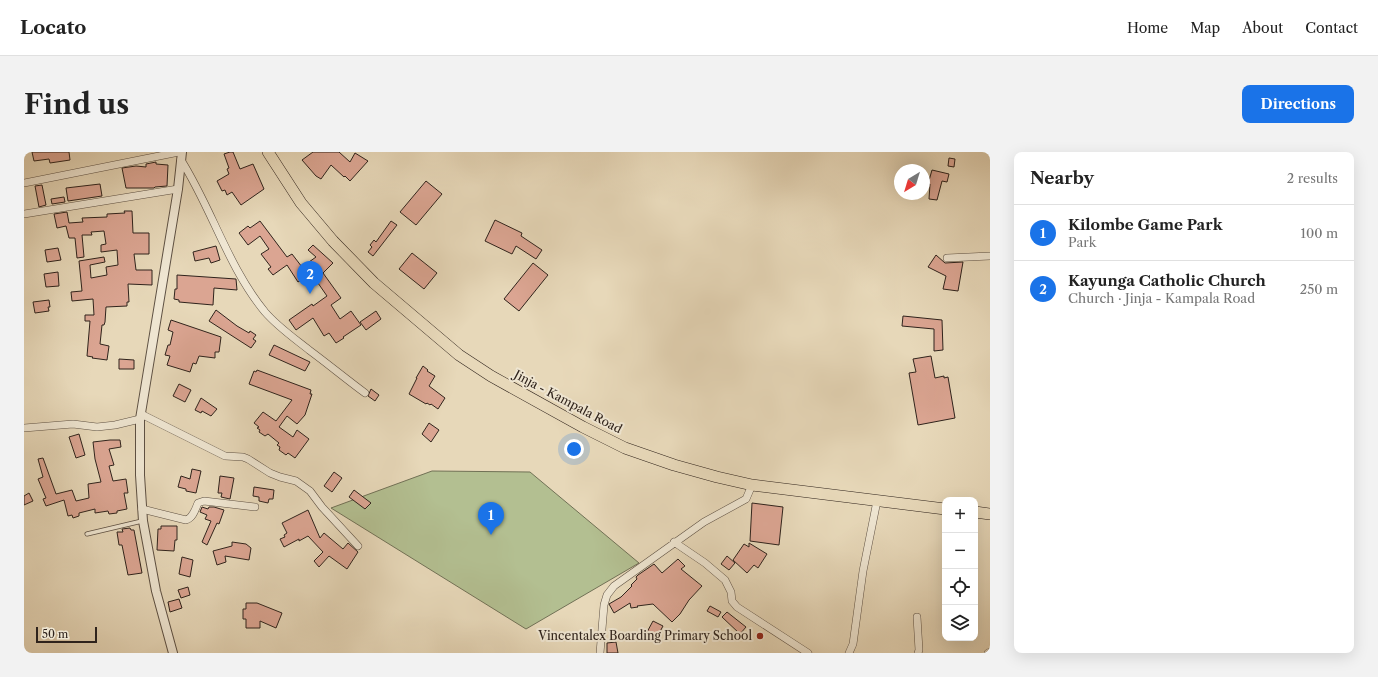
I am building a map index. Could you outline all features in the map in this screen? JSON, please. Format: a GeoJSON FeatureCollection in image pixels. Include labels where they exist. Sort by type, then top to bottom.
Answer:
{"type":"FeatureCollection","features":[{"type":"Feature","properties":{"kind":"highway","name":"Jinja - Kampala Road"},"geometry":{"type":"LineString","coordinates":[[268,152],[301,203],[333,241],[374,283],[459,355],[491,376],[540,404],[625,448],[674,465],[717,477],[752,485],[942,509]]}},
{"type":"Feature","properties":{"kind":"highway"},"geometry":{"type":"LineString","coordinates":[[978,512],[990,514]]}},
{"type":"Feature","properties":{"kind":"street"},"geometry":{"type":"LineString","coordinates":[[24,183],[181,155]]}},
{"type":"Feature","properties":{"kind":"street"},"geometry":{"type":"LineString","coordinates":[[173,653],[156,591],[143,521],[140,475],[140,416],[178,189],[181,155]]}},
{"type":"Feature","properties":{"kind":"street"},"geometry":{"type":"LineString","coordinates":[[181,155],[227,252],[266,313],[281,328],[364,393]]}},
{"type":"Feature","properties":{"kind":"street"},"geometry":{"type":"LineString","coordinates":[[24,214],[178,189]]}},
{"type":"Feature","properties":{"kind":"street"},"geometry":{"type":"LineString","coordinates":[[947,258],[990,256]]}},
{"type":"Feature","properties":{"kind":"street"},"geometry":{"type":"LineString","coordinates":[[24,428],[73,424],[97,427],[116,425],[140,416],[224,456],[243,457],[270,473],[296,481],[310,491],[358,546]]}},
{"type":"Feature","properties":{"kind":"street"},"geometry":{"type":"LineString","coordinates":[[600,653],[604,605],[607,595],[614,586],[704,522],[746,499],[752,485]]}},
{"type":"Feature","properties":{"kind":"street"},"geometry":{"type":"LineString","coordinates":[[142,509],[186,520],[192,516],[198,503],[204,501],[255,507]]}},
{"type":"Feature","properties":{"kind":"street"},"geometry":{"type":"LineString","coordinates":[[848,653],[853,644],[863,571],[877,501]]}},
{"type":"Feature","properties":{"kind":"street"},"geometry":{"type":"LineString","coordinates":[[674,542],[705,563],[725,580],[731,592],[732,601],[737,607],[808,653]]}},
{"type":"Feature","properties":{"kind":"street"},"geometry":{"type":"LineString","coordinates":[[916,617],[918,653]]}},
{"type":"Feature","properties":{"kind":"lane"},"geometry":{"type":"LineString","coordinates":[[86,534],[143,521]]}},
{"type":"Feature","properties":{"kind":"green space"},"geometry":{"type":"Polygon","coordinates":[[[432,471],[530,472],[639,563],[526,629],[331,508],[432,471]]]}},
{"type":"Feature","properties":{"kind":"building"},"geometry":{"type":"Polygon","coordinates":[[[32,152],[69,152],[70,160],[50,163],[49,159],[34,161],[32,152]]]}},
{"type":"Feature","properties":{"kind":"building"},"geometry":{"type":"Polygon","coordinates":[[[233,152],[240,169],[253,164],[264,189],[241,205],[232,192],[227,195],[225,190],[222,191],[217,181],[229,174],[227,169],[229,168],[224,154],[233,152]]]}},
{"type":"Feature","properties":{"kind":"building"},"geometry":{"type":"Polygon","coordinates":[[[313,152],[339,152],[350,162],[355,153],[368,161],[350,181],[331,165],[321,179],[316,176],[302,160],[313,152]]]}},
{"type":"Feature","properties":{"kind":"building"},"geometry":{"type":"Polygon","coordinates":[[[949,158],[955,159],[954,167],[948,166],[949,158]]]}},
{"type":"Feature","properties":{"kind":"building"},"geometry":{"type":"Polygon","coordinates":[[[156,162],[156,164],[168,165],[167,186],[154,188],[126,188],[122,168],[136,166],[146,167],[146,164],[156,162]]]}},
{"type":"Feature","properties":{"kind":"building"},"geometry":{"type":"Polygon","coordinates":[[[932,170],[949,174],[947,182],[942,181],[937,200],[930,199],[930,177],[932,170]]]}},
{"type":"Feature","properties":{"kind":"building"},"geometry":{"type":"Polygon","coordinates":[[[426,181],[442,194],[416,225],[400,212],[426,181]]]}},
{"type":"Feature","properties":{"kind":"building"},"geometry":{"type":"Polygon","coordinates":[[[100,184],[102,196],[68,201],[66,188],[100,184]]]}},
{"type":"Feature","properties":{"kind":"building"},"geometry":{"type":"Polygon","coordinates":[[[42,185],[46,205],[39,207],[35,186],[42,185]]]}},
{"type":"Feature","properties":{"kind":"building"},"geometry":{"type":"Polygon","coordinates":[[[64,197],[65,202],[52,204],[51,199],[64,197]]]}},
{"type":"Feature","properties":{"kind":"building"},"geometry":{"type":"Polygon","coordinates":[[[124,211],[132,211],[133,233],[149,233],[149,254],[134,254],[136,270],[152,270],[152,285],[128,284],[129,302],[127,302],[127,306],[106,307],[105,322],[104,325],[102,325],[100,344],[109,346],[107,360],[92,358],[93,357],[87,356],[90,321],[85,321],[85,315],[94,315],[93,299],[72,301],[71,292],[82,291],[79,261],[104,257],[105,262],[90,265],[91,278],[107,275],[106,267],[118,265],[117,250],[101,252],[101,245],[106,244],[104,231],[91,232],[92,235],[82,235],[84,257],[77,258],[75,238],[69,238],[66,226],[57,228],[54,214],[67,212],[69,223],[83,222],[82,218],[107,217],[107,214],[125,213],[124,211]]]}},
{"type":"Feature","properties":{"kind":"building"},"geometry":{"type":"Polygon","coordinates":[[[495,220],[522,233],[521,236],[542,250],[536,259],[516,246],[512,254],[485,241],[495,220]]]}},
{"type":"Feature","properties":{"kind":"building"},"geometry":{"type":"Polygon","coordinates":[[[260,221],[287,257],[292,254],[302,267],[316,257],[308,250],[313,245],[333,263],[323,273],[341,298],[331,305],[340,319],[351,311],[361,325],[336,343],[329,333],[324,336],[313,318],[296,330],[289,320],[312,304],[313,306],[327,296],[311,273],[298,282],[287,265],[273,275],[268,269],[271,267],[261,254],[269,249],[260,236],[248,245],[239,233],[248,226],[250,228],[260,221]]]}},
{"type":"Feature","properties":{"kind":"building"},"geometry":{"type":"Polygon","coordinates":[[[391,221],[397,225],[373,256],[368,252],[372,247],[370,245],[374,240],[376,242],[391,221]]]}},
{"type":"Feature","properties":{"kind":"building"},"geometry":{"type":"Polygon","coordinates":[[[216,246],[220,260],[211,263],[209,258],[195,261],[193,252],[216,246]]]}},
{"type":"Feature","properties":{"kind":"building"},"geometry":{"type":"Polygon","coordinates":[[[58,248],[61,260],[47,262],[45,250],[58,248]]]}},
{"type":"Feature","properties":{"kind":"building"},"geometry":{"type":"Polygon","coordinates":[[[412,253],[437,273],[424,289],[399,269],[412,253]]]}},
{"type":"Feature","properties":{"kind":"building"},"geometry":{"type":"Polygon","coordinates":[[[936,255],[945,263],[963,262],[958,291],[943,289],[946,276],[928,267],[936,255]]]}},
{"type":"Feature","properties":{"kind":"building"},"geometry":{"type":"Polygon","coordinates":[[[533,263],[548,275],[519,311],[504,299],[533,263]]]}},
{"type":"Feature","properties":{"kind":"building"},"geometry":{"type":"Polygon","coordinates":[[[58,272],[59,286],[46,287],[44,274],[58,272]]]}},
{"type":"Feature","properties":{"kind":"building"},"geometry":{"type":"Polygon","coordinates":[[[177,275],[236,279],[237,290],[214,288],[213,305],[179,302],[179,300],[174,299],[175,289],[177,289],[177,275]]]}},
{"type":"Feature","properties":{"kind":"building"},"geometry":{"type":"Polygon","coordinates":[[[49,300],[49,311],[35,313],[33,302],[49,300]]]}},
{"type":"Feature","properties":{"kind":"building"},"geometry":{"type":"Polygon","coordinates":[[[216,310],[237,326],[256,335],[253,339],[256,341],[251,348],[209,321],[216,310]]]}},
{"type":"Feature","properties":{"kind":"building"},"geometry":{"type":"Polygon","coordinates":[[[376,311],[381,319],[366,330],[360,322],[376,311]]]}},
{"type":"Feature","properties":{"kind":"building"},"geometry":{"type":"Polygon","coordinates":[[[903,316],[942,320],[943,350],[934,351],[934,329],[902,326],[903,316]]]}},
{"type":"Feature","properties":{"kind":"building"},"geometry":{"type":"Polygon","coordinates":[[[171,320],[221,337],[219,352],[215,352],[215,358],[199,356],[196,364],[193,363],[190,372],[167,365],[170,356],[165,355],[168,345],[170,345],[173,332],[168,330],[171,320]]]}},
{"type":"Feature","properties":{"kind":"building"},"geometry":{"type":"Polygon","coordinates":[[[274,345],[310,362],[305,371],[269,355],[274,345]]]}},
{"type":"Feature","properties":{"kind":"building"},"geometry":{"type":"Polygon","coordinates":[[[931,356],[935,378],[944,376],[944,378],[948,377],[955,418],[918,425],[909,373],[916,372],[913,359],[931,356]]]}},
{"type":"Feature","properties":{"kind":"building"},"geometry":{"type":"Polygon","coordinates":[[[119,359],[134,360],[134,369],[119,369],[119,359]]]}},
{"type":"Feature","properties":{"kind":"building"},"geometry":{"type":"Polygon","coordinates":[[[423,366],[428,370],[427,371],[435,376],[429,386],[445,398],[438,409],[431,404],[426,404],[409,394],[423,366]]]}},
{"type":"Feature","properties":{"kind":"building"},"geometry":{"type":"Polygon","coordinates":[[[257,370],[311,390],[310,394],[312,394],[305,415],[297,424],[287,416],[279,427],[293,437],[297,430],[309,439],[295,458],[288,453],[286,455],[279,450],[280,447],[277,445],[279,443],[268,434],[265,436],[259,432],[260,430],[257,428],[259,427],[254,423],[263,412],[276,421],[292,400],[249,384],[254,371],[256,372],[257,370]]]}},
{"type":"Feature","properties":{"kind":"building"},"geometry":{"type":"Polygon","coordinates":[[[179,384],[191,390],[185,402],[173,396],[179,384]]]}},
{"type":"Feature","properties":{"kind":"building"},"geometry":{"type":"Polygon","coordinates":[[[371,389],[379,395],[375,401],[368,396],[371,389]]]}},
{"type":"Feature","properties":{"kind":"building"},"geometry":{"type":"Polygon","coordinates":[[[201,398],[217,409],[211,416],[202,411],[201,413],[195,410],[201,398]]]}},
{"type":"Feature","properties":{"kind":"building"},"geometry":{"type":"Polygon","coordinates":[[[429,423],[439,430],[431,442],[422,434],[429,423]]]}},
{"type":"Feature","properties":{"kind":"building"},"geometry":{"type":"Polygon","coordinates":[[[79,434],[85,455],[76,458],[69,437],[79,434]]]}},
{"type":"Feature","properties":{"kind":"building"},"geometry":{"type":"Polygon","coordinates":[[[120,440],[121,447],[109,449],[114,465],[109,466],[113,481],[126,479],[128,493],[124,493],[127,509],[109,514],[108,511],[95,513],[95,509],[79,513],[79,516],[73,518],[72,515],[68,516],[64,500],[46,506],[43,499],[46,498],[38,479],[43,477],[38,459],[43,458],[56,494],[72,490],[76,501],[89,498],[88,484],[101,482],[95,459],[93,442],[120,440]]]}},
{"type":"Feature","properties":{"kind":"building"},"geometry":{"type":"Polygon","coordinates":[[[192,469],[201,471],[196,493],[186,491],[186,489],[178,487],[181,476],[190,479],[192,469]]]}},
{"type":"Feature","properties":{"kind":"building"},"geometry":{"type":"Polygon","coordinates":[[[334,472],[342,478],[332,492],[324,486],[334,472]]]}},
{"type":"Feature","properties":{"kind":"building"},"geometry":{"type":"Polygon","coordinates":[[[220,476],[234,478],[230,499],[221,497],[222,493],[218,493],[220,476]]]}},
{"type":"Feature","properties":{"kind":"building"},"geometry":{"type":"Polygon","coordinates":[[[254,487],[274,490],[273,499],[269,499],[268,503],[259,501],[259,497],[253,496],[254,487]]]}},
{"type":"Feature","properties":{"kind":"building"},"geometry":{"type":"Polygon","coordinates":[[[354,490],[371,503],[365,509],[349,497],[354,490]]]}},
{"type":"Feature","properties":{"kind":"building"},"geometry":{"type":"Polygon","coordinates":[[[29,493],[33,501],[24,505],[24,496],[29,493]]]}},
{"type":"Feature","properties":{"kind":"building"},"geometry":{"type":"Polygon","coordinates":[[[752,503],[783,507],[779,545],[750,541],[752,503]]]}},
{"type":"Feature","properties":{"kind":"building"},"geometry":{"type":"Polygon","coordinates":[[[202,507],[208,509],[209,507],[214,507],[224,510],[219,524],[217,523],[207,545],[202,542],[211,521],[205,519],[207,515],[200,512],[202,507]]]}},
{"type":"Feature","properties":{"kind":"building"},"geometry":{"type":"Polygon","coordinates":[[[308,510],[320,538],[324,533],[343,549],[348,543],[358,552],[347,569],[329,556],[319,567],[314,561],[323,552],[308,536],[284,547],[280,539],[285,537],[284,535],[287,533],[282,523],[308,510]]]}},
{"type":"Feature","properties":{"kind":"building"},"geometry":{"type":"Polygon","coordinates":[[[161,526],[177,526],[177,540],[175,540],[174,551],[157,550],[158,529],[161,529],[161,526]]]}},
{"type":"Feature","properties":{"kind":"building"},"geometry":{"type":"Polygon","coordinates":[[[130,528],[131,530],[134,530],[142,573],[128,575],[122,545],[119,545],[117,532],[123,532],[122,529],[130,528]]]}},
{"type":"Feature","properties":{"kind":"building"},"geometry":{"type":"Polygon","coordinates":[[[232,542],[246,544],[251,548],[249,560],[225,556],[226,562],[217,565],[213,551],[232,546],[232,542]]]}},
{"type":"Feature","properties":{"kind":"building"},"geometry":{"type":"Polygon","coordinates":[[[749,543],[767,554],[758,568],[754,565],[747,573],[733,560],[744,544],[749,547],[749,543]]]}},
{"type":"Feature","properties":{"kind":"building"},"geometry":{"type":"Polygon","coordinates":[[[727,556],[735,563],[729,570],[721,564],[727,556]]]}},
{"type":"Feature","properties":{"kind":"building"},"geometry":{"type":"Polygon","coordinates":[[[182,557],[193,560],[190,577],[179,574],[182,557]]]}},
{"type":"Feature","properties":{"kind":"building"},"geometry":{"type":"Polygon","coordinates":[[[678,559],[685,566],[681,569],[702,586],[672,622],[653,604],[631,608],[630,603],[614,613],[609,604],[621,597],[632,586],[631,585],[637,579],[636,577],[638,575],[654,564],[662,573],[678,559]]]}},
{"type":"Feature","properties":{"kind":"building"},"geometry":{"type":"Polygon","coordinates":[[[188,587],[190,595],[181,598],[178,590],[188,587]]]}},
{"type":"Feature","properties":{"kind":"building"},"geometry":{"type":"Polygon","coordinates":[[[179,599],[182,608],[170,612],[168,602],[179,599]]]}},
{"type":"Feature","properties":{"kind":"building"},"geometry":{"type":"Polygon","coordinates":[[[246,603],[257,603],[282,613],[276,628],[260,621],[260,628],[246,628],[246,619],[243,619],[243,609],[246,609],[246,603]]]}},
{"type":"Feature","properties":{"kind":"building"},"geometry":{"type":"Polygon","coordinates":[[[710,606],[721,612],[718,617],[707,611],[710,606]]]}},
{"type":"Feature","properties":{"kind":"building"},"geometry":{"type":"Polygon","coordinates":[[[727,612],[746,627],[740,634],[722,617],[727,612]]]}},
{"type":"Feature","properties":{"kind":"building"},"geometry":{"type":"Polygon","coordinates":[[[653,621],[663,626],[656,639],[646,634],[653,621]]]}},
{"type":"Feature","properties":{"kind":"building"},"geometry":{"type":"Polygon","coordinates":[[[616,642],[618,653],[607,653],[607,643],[616,642]]]}},
{"type":"Feature","properties":{"kind":"place","name":"Kayunga Catholic Church"},"geometry":{"type":"Point","coordinates":[310,294]}},
{"type":"Feature","properties":{"kind":"place","name":"Kilombe Game Park"},"geometry":{"type":"Point","coordinates":[491,535]}},
{"type":"Feature","properties":{"kind":"place","name":"Vincentalex Boarding Primary School"},"geometry":{"type":"Point","coordinates":[760,636]}}]}
